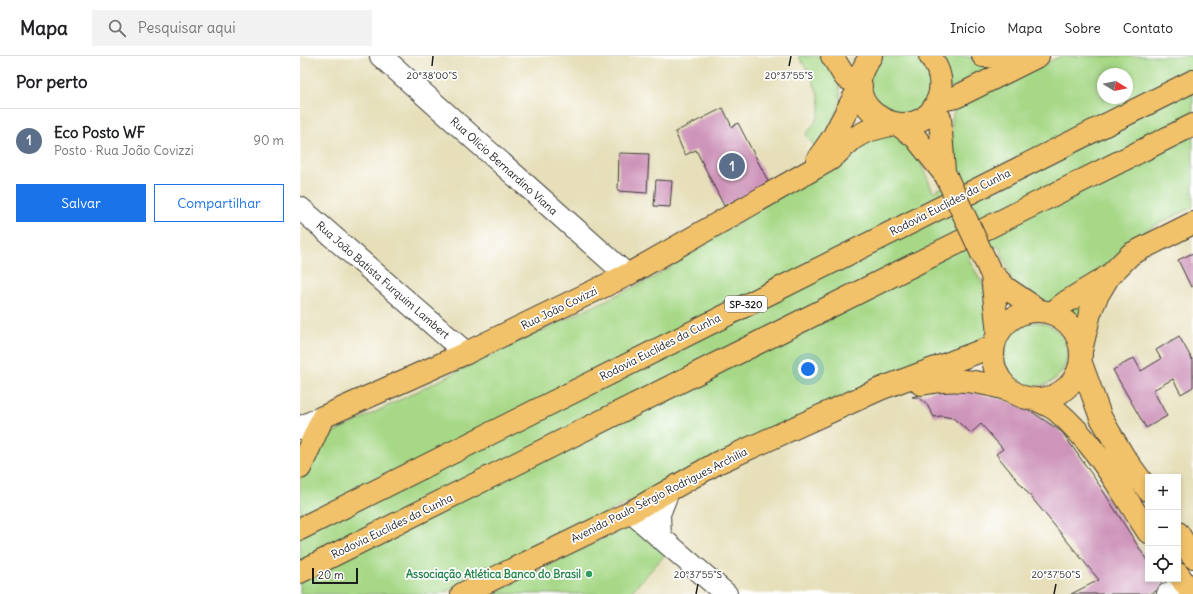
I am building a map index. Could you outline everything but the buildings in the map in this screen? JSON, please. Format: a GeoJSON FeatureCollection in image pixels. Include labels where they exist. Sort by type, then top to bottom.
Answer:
{"type":"FeatureCollection","features":[{"type":"Feature","properties":{"kind":"main road"},"geometry":{"type":"LineString","coordinates":[[832,56],[845,77],[861,89]]}},
{"type":"Feature","properties":{"kind":"main road"},"geometry":{"type":"LineString","coordinates":[[871,56],[862,70],[861,89],[868,108],[875,115],[895,124],[915,137],[945,174],[991,273],[1006,288],[1046,312],[1063,319],[1072,327],[1078,338],[1081,357],[1101,418],[1124,457],[1145,486]]}},
{"type":"Feature","properties":{"kind":"main road"},"geometry":{"type":"LineString","coordinates":[[930,56],[939,72],[940,91],[934,105],[940,118],[945,174]]}},
{"type":"Feature","properties":{"kind":"main road"},"geometry":{"type":"LineString","coordinates":[[983,56],[1035,57]]}},
{"type":"Feature","properties":{"kind":"main road"},"geometry":{"type":"LineString","coordinates":[[934,105],[956,97],[1035,57]]}},
{"type":"Feature","properties":{"kind":"main road","name":"Rodovia Euclides da Cunha"},"geometry":{"type":"LineString","coordinates":[[300,529],[1193,81]]}},
{"type":"Feature","properties":{"kind":"main road","name":"Rua João Covizzi"},"geometry":{"type":"LineString","coordinates":[[809,171],[833,137],[854,97],[861,89]]}},
{"type":"Feature","properties":{"kind":"main road","name":"Rua João Covizzi"},"geometry":{"type":"LineString","coordinates":[[323,416],[466,353],[627,275],[830,159],[854,138],[867,131],[895,124],[915,122],[934,105]]}},
{"type":"Feature","properties":{"kind":"main road","name":"Rodovia Euclides da Cunha"},"geometry":{"type":"LineString","coordinates":[[300,572],[1193,125]]}},
{"type":"Feature","properties":{"kind":"main road"},"geometry":{"type":"LineString","coordinates":[[1035,399],[1054,396],[1069,385],[1076,375],[1090,313],[1097,296],[1110,275],[1131,254],[1193,222]]}},
{"type":"Feature","properties":{"kind":"main road"},"geometry":{"type":"LineString","coordinates":[[991,273],[996,340],[994,359],[997,371],[1003,382],[1012,391],[1023,397],[1035,399],[1056,410],[1085,441],[1145,528]]}},
{"type":"Feature","properties":{"kind":"main road"},"geometry":{"type":"LineString","coordinates":[[996,340],[1006,324],[1016,316],[1027,312],[1046,312],[1066,302],[1110,275]]}},
{"type":"Feature","properties":{"kind":"main road","name":"Avenida Paulo Sérgio Rodrigues Archilia"},"geometry":{"type":"LineString","coordinates":[[462,594],[631,512],[717,463],[880,389],[996,340]]}},
{"type":"Feature","properties":{"kind":"main road","name":"Avenida Paulo Sérgio Rodrigues Archilia"},"geometry":{"type":"LineString","coordinates":[[880,389],[906,387],[943,379],[986,383],[1012,391]]}},
{"type":"Feature","properties":{"kind":"main road"},"geometry":{"type":"LineString","coordinates":[[300,468],[323,416]]}},
{"type":"Feature","properties":{"kind":"main road"},"geometry":{"type":"LineString","coordinates":[[1181,538],[1193,557]]}},
{"type":"Feature","properties":{"kind":"street","name":"Rua Olicio Bernardino Viana"},"geometry":{"type":"LineString","coordinates":[[381,56],[627,275]]}},
{"type":"Feature","properties":{"kind":"street","name":"Rua João Batista Furquim Lambert"},"geometry":{"type":"LineString","coordinates":[[300,208],[466,353]]}},
{"type":"Feature","properties":{"kind":"street","name":"Rua João Covizzi"},"geometry":{"type":"LineString","coordinates":[[300,428],[323,416]]}},
{"type":"Feature","properties":{"kind":"street"},"geometry":{"type":"LineString","coordinates":[[660,538],[659,514],[668,491]]}},
{"type":"Feature","properties":{"kind":"street"},"geometry":{"type":"LineString","coordinates":[[631,512],[726,594]]}},
{"type":"Feature","properties":{"kind":"green space"},"geometry":{"type":"Polygon","coordinates":[[[798,56],[825,56],[839,82],[841,105],[816,149],[806,134],[818,117],[820,110],[819,97],[806,67],[798,56]]]}},
{"type":"Feature","properties":{"kind":"green space"},"geometry":{"type":"Polygon","coordinates":[[[881,56],[921,56],[935,80],[921,111],[898,117],[871,98],[869,75],[881,56]]]}},
{"type":"Feature","properties":{"kind":"green space"},"geometry":{"type":"Polygon","coordinates":[[[941,56],[963,56],[999,62],[952,94],[941,56]]]}},
{"type":"Feature","properties":{"kind":"green space"},"geometry":{"type":"Polygon","coordinates":[[[1061,56],[1193,56],[1193,207],[1148,229],[1075,291],[1048,304],[1012,281],[999,246],[968,258],[984,287],[990,308],[987,345],[623,505],[441,594],[300,594],[300,449],[514,344],[653,278],[871,136],[897,135],[917,153],[933,192],[962,175],[953,149],[951,132],[953,114],[956,105],[1061,56]]]}},
{"type":"Feature","properties":{"kind":"green space"},"geometry":{"type":"Polygon","coordinates":[[[1092,294],[1077,328],[1066,317],[1077,303],[1092,294]]]}},
{"type":"Feature","properties":{"kind":"green space"},"geometry":{"type":"Polygon","coordinates":[[[1029,322],[1041,322],[1058,331],[1065,342],[1067,354],[1065,366],[1058,377],[1041,386],[1029,386],[1017,381],[1008,372],[1003,360],[1003,348],[1008,336],[1017,327],[1029,322]]]}},
{"type":"Feature","properties":{"kind":"green space","name":"Associação Atlética Banco do Brasil"},"geometry":{"type":"Polygon","coordinates":[[[627,528],[639,529],[665,555],[629,594],[492,594],[619,530],[627,528]]]}},
{"type":"Feature","properties":{"kind":"place","name":"Eco Posto WF"},"geometry":{"type":"Point","coordinates":[732,166]}},
{"type":"Feature","properties":{"kind":"place","name":"Associação Atlética Banco do Brasil"},"geometry":{"type":"Point","coordinates":[589,574]}}]}
